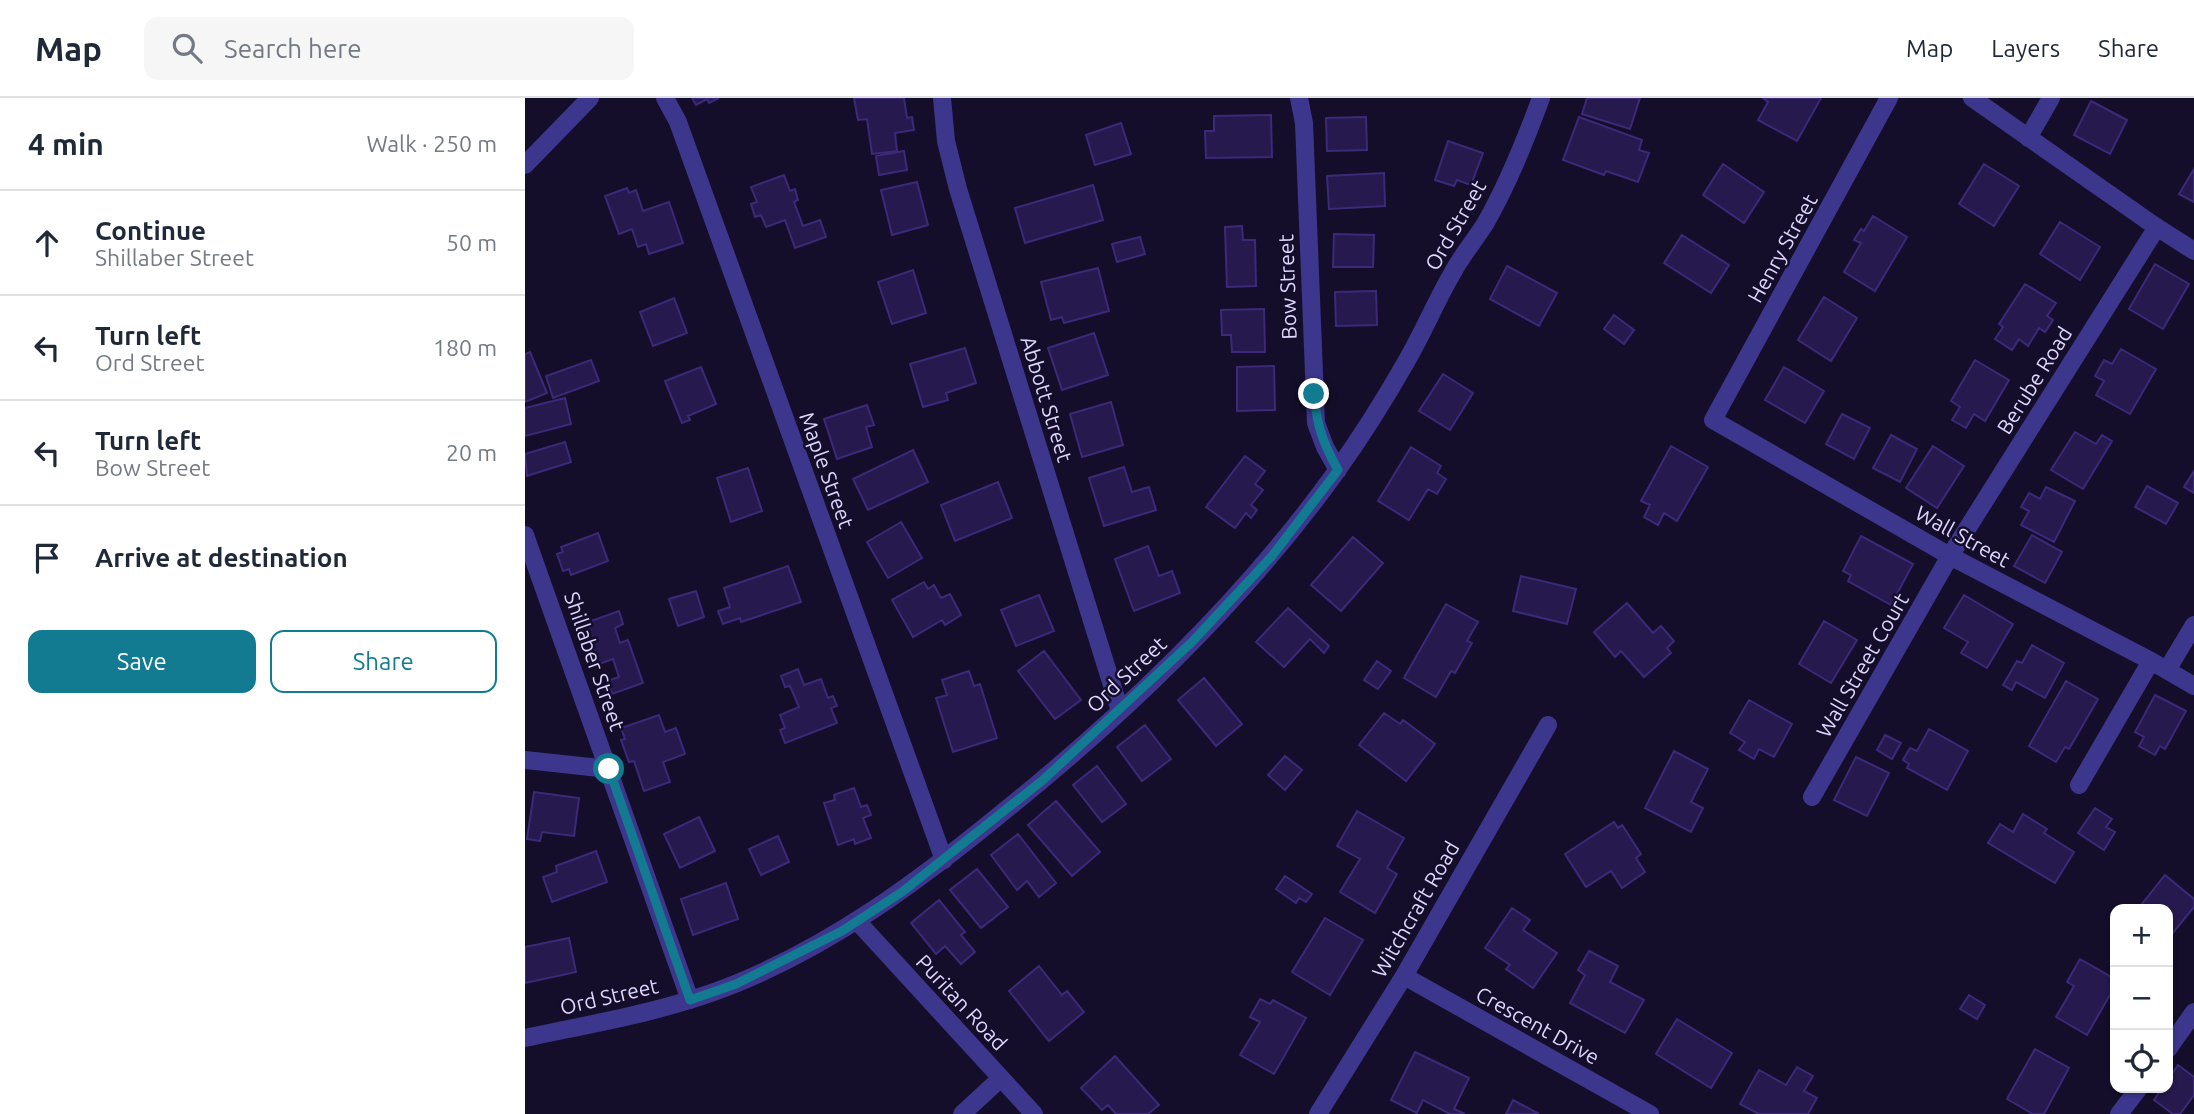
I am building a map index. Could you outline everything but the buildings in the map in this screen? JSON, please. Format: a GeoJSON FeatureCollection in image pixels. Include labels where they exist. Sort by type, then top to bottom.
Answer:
{"type":"FeatureCollection","features":[{"type":"Feature","properties":{"kind":"street"},"geometry":{"type":"LineString","coordinates":[[525,165],[590,98]]}},
{"type":"Feature","properties":{"kind":"street","name":"Maple Street"},"geometry":{"type":"LineString","coordinates":[[664,98],[678,122],[944,860]]}},
{"type":"Feature","properties":{"kind":"street","name":"Abbott Street"},"geometry":{"type":"LineString","coordinates":[[942,98],[946,141],[958,190],[1120,711]]}},
{"type":"Feature","properties":{"kind":"street","name":"Bow Street"},"geometry":{"type":"LineString","coordinates":[[1299,98],[1304,123],[1317,423],[1325,447],[1338,470]]}},
{"type":"Feature","properties":{"kind":"street","name":"Ord Street"},"geometry":{"type":"LineString","coordinates":[[525,1038],[690,1000],[736,984],[842,931],[902,892],[944,860],[1043,780],[1120,711],[1192,642],[1272,556],[1338,470],[1406,363],[1454,269],[1484,225],[1514,167],[1541,98]]}},
{"type":"Feature","properties":{"kind":"street","name":"Henry Street"},"geometry":{"type":"LineString","coordinates":[[1713,420],[1889,98]]}},
{"type":"Feature","properties":{"kind":"street"},"geometry":{"type":"LineString","coordinates":[[1972,98],[2194,251]]}},
{"type":"Feature","properties":{"kind":"street"},"geometry":{"type":"LineString","coordinates":[[2028,138],[2051,98]]}},
{"type":"Feature","properties":{"kind":"street","name":"Berube Road"},"geometry":{"type":"LineString","coordinates":[[1950,556],[2157,227]]}},
{"type":"Feature","properties":{"kind":"street","name":"Wall Street"},"geometry":{"type":"LineString","coordinates":[[1713,420],[1950,556],[2194,686]]}},
{"type":"Feature","properties":{"kind":"street","name":"Shillaber Street"},"geometry":{"type":"LineString","coordinates":[[525,536],[690,1000]]}},
{"type":"Feature","properties":{"kind":"street","name":"Wall Street Court"},"geometry":{"type":"LineString","coordinates":[[1812,797],[1950,556]]}},
{"type":"Feature","properties":{"kind":"street"},"geometry":{"type":"LineString","coordinates":[[2167,670],[2194,625]]}},
{"type":"Feature","properties":{"kind":"street"},"geometry":{"type":"LineString","coordinates":[[2079,785],[2151,661]]}},
{"type":"Feature","properties":{"kind":"street","name":"Witchcraft Road"},"geometry":{"type":"LineString","coordinates":[[1318,1114],[1403,976],[1548,725]]}},
{"type":"Feature","properties":{"kind":"street"},"geometry":{"type":"LineString","coordinates":[[525,760],[609,769]]}},
{"type":"Feature","properties":{"kind":"street","name":"Puritan Road"},"geometry":{"type":"LineString","coordinates":[[857,921],[1034,1114]]}},
{"type":"Feature","properties":{"kind":"street","name":"Crescent Drive"},"geometry":{"type":"LineString","coordinates":[[1403,976],[1650,1114]]}},
{"type":"Feature","properties":{"kind":"street"},"geometry":{"type":"LineString","coordinates":[[2173,1043],[2191,1023]]}},
{"type":"Feature","properties":{"kind":"street"},"geometry":{"type":"LineString","coordinates":[[962,1114],[1002,1079]]}},
{"type":"Feature","properties":{"kind":"street"},"geometry":{"type":"LineString","coordinates":[[2119,1114],[2135,1093]]}},
{"type":"Feature","properties":{"kind":"route"},"geometry":{"type":"LineString","coordinates":[[609,769],[690,1000],[736,984],[842,931],[902,892],[1043,780],[1192,642],[1272,556],[1338,470],[1325,447],[1317,423],[1314,394]]}}]}
